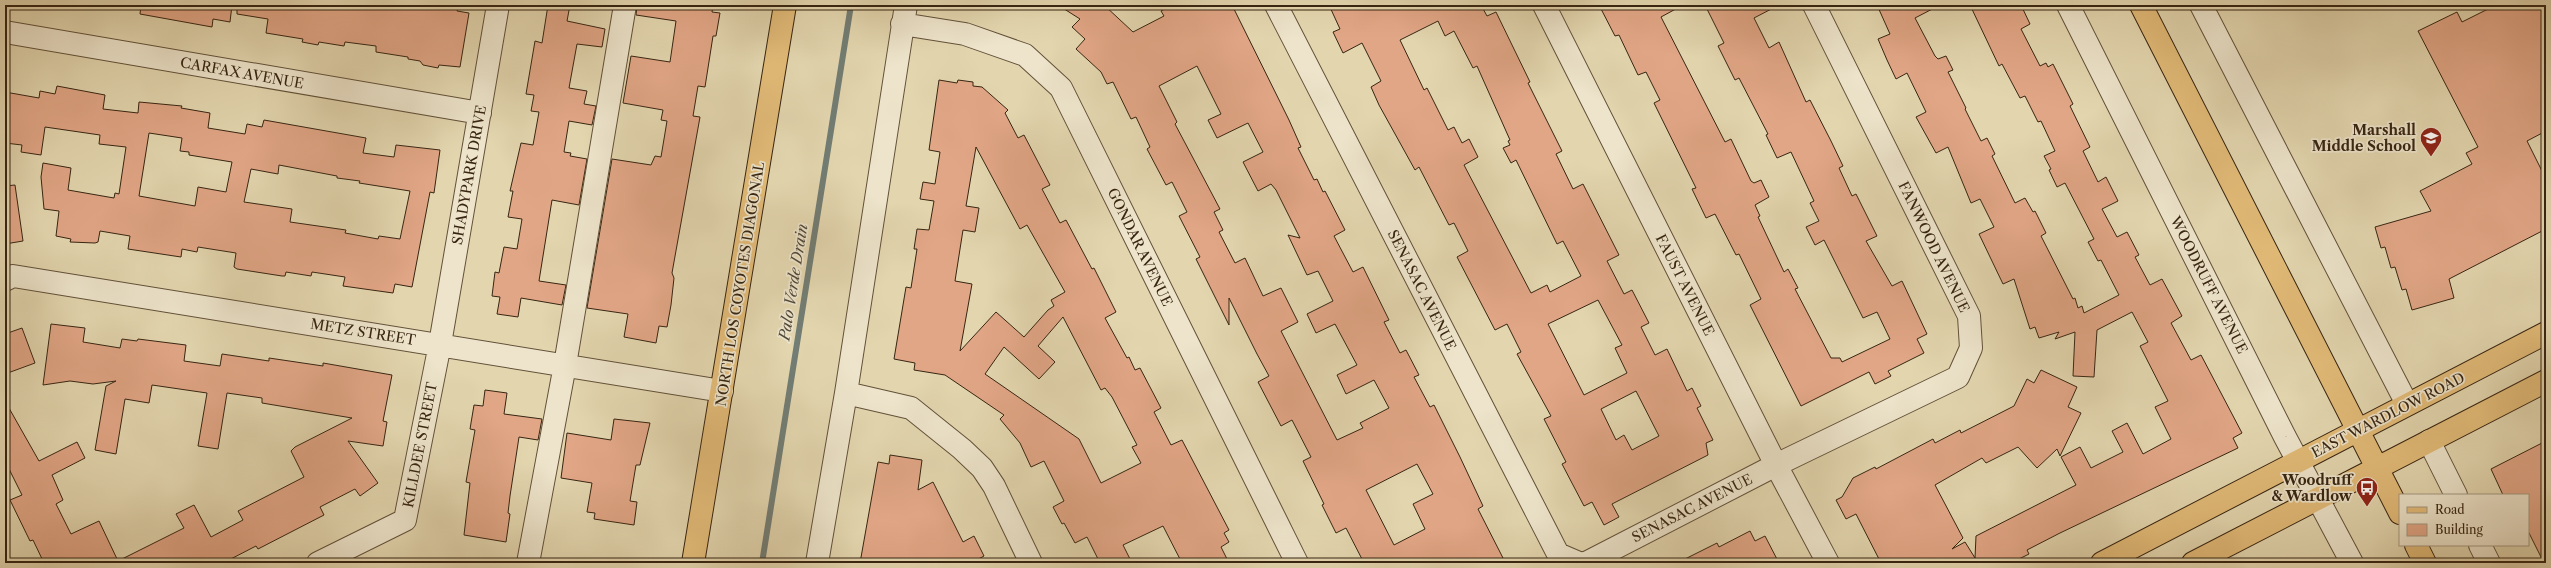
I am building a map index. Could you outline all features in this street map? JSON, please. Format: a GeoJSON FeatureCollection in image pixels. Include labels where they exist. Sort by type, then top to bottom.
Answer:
{"type":"FeatureCollection","features":[{"type":"Feature","properties":{"kind":"main road","name":"NORTH LOS COYOTES DIAGONAL"},"geometry":{"type":"LineString","coordinates":[[693,563],[785,5]]}},
{"type":"Feature","properties":{"kind":"main road"},"geometry":{"type":"LineString","coordinates":[[2141,5],[2399,511]]}},
{"type":"Feature","properties":{"kind":"main road","name":"EAST WARDLOW ROAD"},"geometry":{"type":"LineString","coordinates":[[2102,563],[2546,333]]}},
{"type":"Feature","properties":{"kind":"main road"},"geometry":{"type":"LineString","coordinates":[[2193,563],[2546,381]]}},
{"type":"Feature","properties":{"kind":"main road"},"geometry":{"type":"LineString","coordinates":[[2417,546],[2426,563]]}},
{"type":"Feature","properties":{"kind":"street","name":"SHADYPARK DRIVE"},"geometry":{"type":"LineString","coordinates":[[440,344],[498,5]]}},
{"type":"Feature","properties":{"kind":"street"},"geometry":{"type":"LineString","coordinates":[[528,563],[565,365],[625,5]]}},
{"type":"Feature","properties":{"kind":"street","name":"SENASAC AVENUE"},"geometry":{"type":"LineString","coordinates":[[1276,5],[1558,554],[1579,563]]}},
{"type":"Feature","properties":{"kind":"street","name":"FAUST AVENUE"},"geometry":{"type":"LineString","coordinates":[[1544,5],[1776,465],[1828,563]]}},
{"type":"Feature","properties":{"kind":"street","name":"FANWOOD AVENUE"},"geometry":{"type":"LineString","coordinates":[[1776,465],[1958,377],[1971,348],[1969,316],[1814,5]]}},
{"type":"Feature","properties":{"kind":"street","name":"WOODRUFF AVENUE"},"geometry":{"type":"LineString","coordinates":[[2068,5],[2299,462],[2352,563]]}},
{"type":"Feature","properties":{"kind":"street"},"geometry":{"type":"LineString","coordinates":[[2201,5],[2408,404]]}},
{"type":"Feature","properties":{"kind":"street"},"geometry":{"type":"LineString","coordinates":[[816,563],[846,393],[904,14]]}},
{"type":"Feature","properties":{"kind":"street","name":"GONDAR AVENUE"},"geometry":{"type":"LineString","coordinates":[[904,14],[1025,55],[1061,88],[1297,563]]}},
{"type":"Feature","properties":{"kind":"street","name":"CARFAX AVENUE"},"geometry":{"type":"LineString","coordinates":[[5,32],[480,113]]}},
{"type":"Feature","properties":{"kind":"street","name":"METZ STREET"},"geometry":{"type":"LineString","coordinates":[[5,280],[13,276],[440,344],[722,392]]}},
{"type":"Feature","properties":{"kind":"street","name":"KILLDEE STREET"},"geometry":{"type":"LineString","coordinates":[[318,563],[405,520],[440,344]]}},
{"type":"Feature","properties":{"kind":"street"},"geometry":{"type":"LineString","coordinates":[[846,393],[911,408],[962,449],[982,468],[994,486],[1031,563]]}},
{"type":"Feature","properties":{"kind":"street"},"geometry":{"type":"LineString","coordinates":[[2429,441],[2456,494]]}},
{"type":"Feature","properties":{"kind":"street","name":"SENASAC AVENUE"},"geometry":{"type":"LineString","coordinates":[[1586,563],[1776,465]]}},
{"type":"Feature","properties":{"kind":"street"},"geometry":{"type":"LineString","coordinates":[[2480,546],[2489,563]]}},
{"type":"Feature","properties":{"kind":"building"},"geometry":{"type":"Polygon","coordinates":[[[141,5],[232,5],[230,22],[213,19],[212,27],[140,14],[141,5]]]}},
{"type":"Feature","properties":{"kind":"building"},"geometry":{"type":"Polygon","coordinates":[[[237,5],[458,5],[457,11],[469,13],[460,67],[439,65],[438,68],[423,65],[420,61],[408,59],[408,57],[376,52],[376,46],[345,42],[344,46],[319,42],[318,45],[302,42],[303,39],[266,33],[268,19],[237,14],[237,5]]]}},
{"type":"Feature","properties":{"kind":"building"},"geometry":{"type":"Polygon","coordinates":[[[548,5],[570,5],[567,21],[605,29],[602,47],[577,44],[569,88],[587,91],[584,104],[596,106],[592,125],[569,121],[564,152],[571,153],[570,156],[587,159],[579,205],[552,200],[539,281],[566,285],[562,305],[521,298],[518,317],[497,314],[500,297],[492,296],[495,272],[499,273],[504,247],[517,249],[522,219],[508,217],[513,191],[510,191],[521,143],[533,145],[539,112],[531,111],[534,95],[526,94],[535,41],[542,43],[548,5]]]}},
{"type":"Feature","properties":{"kind":"building"},"geometry":{"type":"Polygon","coordinates":[[[637,5],[713,5],[712,12],[720,13],[716,36],[713,36],[705,87],[698,86],[693,116],[700,117],[672,273],[674,278],[667,327],[659,326],[656,343],[624,337],[628,314],[587,308],[612,159],[651,165],[655,156],[661,157],[667,121],[661,120],[663,110],[623,103],[631,56],[670,62],[676,21],[636,15],[637,5]]]}},
{"type":"Feature","properties":{"kind":"building"},"geometry":{"type":"Polygon","coordinates":[[[1058,5],[1104,5],[1133,32],[1164,16],[1161,11],[1172,5],[1232,5],[1289,120],[1301,147],[1298,148],[1314,180],[1317,179],[1323,192],[1325,191],[1345,230],[1334,236],[1353,272],[1363,267],[1389,320],[1384,322],[1400,353],[1406,350],[1419,375],[1414,377],[1430,407],[1434,405],[1460,457],[1483,506],[1478,509],[1503,558],[1492,563],[1364,563],[1346,528],[1336,533],[1303,461],[1311,457],[1292,420],[1281,426],[1258,382],[1269,376],[1229,298],[1229,325],[1196,259],[1200,257],[1179,216],[1187,212],[1172,182],[1166,185],[1147,149],[1150,147],[1136,117],[1131,119],[1113,82],[1107,84],[1101,72],[1076,49],[1085,39],[1072,27],[1080,19],[1058,5]],[[1197,66],[1159,86],[1177,122],[1175,124],[1220,209],[1214,212],[1223,230],[1219,232],[1235,263],[1245,258],[1263,296],[1281,288],[1298,322],[1281,331],[1337,440],[1363,428],[1360,423],[1389,408],[1374,380],[1346,394],[1337,375],[1357,365],[1335,324],[1316,333],[1307,314],[1333,301],[1318,271],[1307,275],[1288,235],[1300,238],[1276,190],[1271,184],[1258,191],[1243,162],[1263,152],[1248,123],[1217,138],[1208,120],[1221,114],[1197,66]],[[1417,464],[1366,490],[1394,545],[1425,529],[1413,504],[1433,494],[1417,464]]]}},
{"type":"Feature","properties":{"kind":"building"},"geometry":{"type":"Polygon","coordinates":[[[1329,5],[1481,5],[1487,16],[1496,12],[1530,82],[1528,83],[1562,151],[1556,154],[1573,189],[1583,184],[1619,255],[1607,261],[1624,294],[1632,290],[1649,323],[1641,327],[1655,355],[1667,349],[1687,391],[1692,388],[1701,406],[1697,408],[1713,440],[1706,443],[1708,455],[1612,504],[1619,517],[1604,525],[1592,502],[1584,506],[1562,464],[1566,462],[1544,419],[1551,416],[1517,354],[1521,352],[1507,324],[1495,330],[1457,257],[1468,251],[1454,223],[1449,225],[1419,167],[1415,170],[1379,105],[1371,87],[1381,81],[1362,43],[1343,53],[1333,32],[1340,29],[1329,5]],[[1438,21],[1400,40],[1424,90],[1427,88],[1448,130],[1454,127],[1462,143],[1469,139],[1478,157],[1464,165],[1531,293],[1547,285],[1550,292],[1581,276],[1563,241],[1557,244],[1516,160],[1511,163],[1503,148],[1510,145],[1508,141],[1510,140],[1477,66],[1473,68],[1454,31],[1445,36],[1438,21]],[[1598,300],[1548,324],[1584,395],[1627,373],[1615,348],[1622,345],[1598,300]],[[1636,391],[1601,409],[1616,440],[1624,435],[1632,450],[1659,436],[1636,391]]]}},
{"type":"Feature","properties":{"kind":"building"},"geometry":{"type":"Polygon","coordinates":[[[1599,5],[1683,5],[1661,17],[1725,142],[1731,139],[1751,181],[1754,183],[1761,180],[1769,197],[1755,205],[1760,216],[1758,217],[1784,272],[1788,269],[1798,288],[1795,289],[1831,358],[1840,358],[1842,362],[1890,339],[1877,312],[1863,318],[1824,240],[1815,245],[1806,227],[1819,221],[1810,203],[1814,201],[1791,152],[1777,158],[1766,135],[1768,134],[1739,78],[1735,80],[1718,46],[1724,43],[1705,5],[1779,5],[1754,18],[1769,48],[1779,42],[1806,102],[1810,100],[1831,141],[1843,166],[1839,168],[1852,196],[1856,194],[1877,236],[1866,241],[1892,286],[1902,281],[1927,334],[1917,339],[1924,353],[1888,371],[1891,376],[1875,384],[1869,372],[1801,406],[1750,305],[1761,299],[1739,254],[1736,255],[1715,214],[1706,218],[1692,189],[1696,188],[1654,103],[1660,100],[1646,72],[1638,75],[1619,35],[1615,36],[1599,5]]]}},
{"type":"Feature","properties":{"kind":"building"},"geometry":{"type":"Polygon","coordinates":[[[1877,5],[1940,5],[1915,18],[1935,56],[1938,59],[1946,56],[1953,70],[1948,72],[1966,108],[1965,109],[1981,141],[1987,138],[1995,154],[1992,156],[2015,203],[2025,198],[2033,212],[2035,211],[2046,233],[2041,236],[2073,299],[2075,298],[2078,308],[2082,306],[2084,313],[2119,295],[2101,260],[2098,261],[2088,242],[2094,239],[2065,183],[2057,187],[2049,170],[2051,169],[2044,156],[2055,151],[2041,121],[2038,122],[2025,96],[2020,98],[2002,64],[1999,66],[1970,5],[2021,5],[2030,24],[2021,29],[2040,66],[2046,63],[2048,67],[2053,64],[2073,104],[2070,106],[2090,147],[2083,151],[2098,182],[2106,177],[2118,201],[2102,209],[2117,237],[2127,232],[2139,255],[2135,257],[2150,285],[2162,279],[2182,316],[2171,323],[2191,360],[2201,355],[2242,433],[2233,438],[2238,448],[2060,533],[2027,550],[2029,554],[2011,563],[1881,563],[1856,514],[1846,519],[1836,500],[1842,497],[1853,478],[1875,467],[1876,469],[1933,439],[1935,443],[1960,430],[1961,433],[2014,406],[2027,379],[2034,383],[2041,370],[2077,387],[2068,407],[2081,413],[2060,456],[2057,449],[2037,468],[2018,447],[1986,463],[1982,458],[1935,485],[1963,538],[1952,549],[1965,542],[1975,558],[1976,536],[2076,485],[2061,457],[2080,447],[2091,468],[2123,452],[2112,431],[2127,423],[2143,454],[2171,439],[2155,407],[2168,401],[2140,346],[2148,342],[2132,312],[2097,330],[2094,377],[2073,376],[2075,332],[2055,339],[2059,332],[2039,338],[2035,327],[2030,329],[2014,279],[2003,284],[1979,234],[1994,227],[1980,199],[1971,203],[1948,147],[1936,153],[1916,117],[1926,112],[1907,73],[1896,79],[1887,60],[1878,39],[1890,34],[1877,5]]]}},
{"type":"Feature","properties":{"kind":"building"},"geometry":{"type":"Polygon","coordinates":[[[2496,5],[2546,5],[2546,131],[2527,141],[2546,179],[2546,229],[2449,279],[2454,298],[2412,310],[2406,289],[2402,290],[2395,267],[2391,268],[2385,247],[2381,248],[2375,227],[2431,211],[2420,191],[2472,164],[2466,153],[2478,147],[2418,31],[2457,12],[2462,22],[2496,5]]]}},
{"type":"Feature","properties":{"kind":"building"},"geometry":{"type":"Polygon","coordinates":[[[939,80],[957,83],[958,80],[973,82],[973,86],[982,87],[1008,110],[1005,113],[1018,138],[1024,135],[1050,185],[1042,189],[1060,223],[1066,220],[1092,269],[1094,268],[1116,312],[1105,318],[1127,358],[1129,357],[1135,370],[1140,368],[1161,408],[1154,412],[1171,445],[1182,440],[1229,530],[1224,533],[1229,542],[1221,547],[1229,563],[1182,563],[1163,526],[1123,545],[1132,563],[1100,563],[1087,537],[1075,543],[1064,523],[1062,524],[1053,507],[1064,501],[1044,461],[1031,467],[1020,443],[1000,419],[1004,415],[945,375],[914,370],[915,363],[894,359],[906,287],[911,288],[917,249],[914,249],[917,229],[929,230],[934,201],[920,199],[923,182],[935,184],[940,152],[929,150],[939,80]],[[976,147],[966,206],[979,208],[975,232],[963,230],[955,281],[972,284],[960,351],[996,312],[1024,337],[1048,310],[1054,306],[1051,300],[1065,292],[1027,225],[1020,229],[976,147]],[[1063,317],[1038,346],[1055,362],[1039,379],[1004,347],[985,374],[1079,439],[1101,483],[1141,463],[1132,447],[1137,445],[1112,397],[1105,388],[1101,390],[1063,317]]]}},
{"type":"Feature","properties":{"kind":"building"},"geometry":{"type":"Polygon","coordinates":[[[57,86],[105,95],[103,109],[138,113],[139,102],[182,106],[181,108],[210,113],[208,128],[245,134],[247,124],[262,127],[264,120],[366,138],[363,153],[394,157],[396,145],[440,150],[434,193],[430,192],[412,287],[395,284],[393,293],[343,286],[345,277],[312,272],[311,276],[286,272],[285,276],[282,276],[237,269],[234,267],[236,253],[198,247],[197,252],[182,249],[181,257],[128,249],[130,236],[100,231],[98,242],[95,243],[70,242],[71,239],[56,236],[59,211],[44,209],[41,177],[43,163],[71,168],[68,190],[114,198],[115,193],[119,194],[126,147],[99,144],[100,135],[45,127],[41,155],[21,152],[22,145],[5,143],[5,92],[39,98],[40,91],[55,94],[57,86]],[[149,133],[139,196],[195,206],[198,187],[226,192],[232,162],[189,155],[189,152],[180,151],[182,138],[149,133]],[[279,165],[278,174],[251,169],[244,202],[292,209],[290,222],[346,230],[345,233],[378,239],[379,236],[400,239],[410,191],[359,183],[360,181],[337,178],[337,176],[279,165]]]}},
{"type":"Feature","properties":{"kind":"building"},"geometry":{"type":"Polygon","coordinates":[[[15,185],[23,241],[5,244],[5,186],[15,185]]]}},
{"type":"Feature","properties":{"kind":"building"},"geometry":{"type":"Polygon","coordinates":[[[51,324],[85,328],[83,342],[120,348],[122,339],[137,341],[138,339],[186,345],[184,361],[220,366],[222,354],[269,361],[269,358],[323,366],[323,363],[392,375],[383,421],[387,422],[383,446],[348,441],[378,483],[360,496],[355,489],[320,507],[324,515],[258,549],[256,546],[223,563],[44,563],[33,540],[30,541],[10,500],[22,495],[5,461],[5,401],[39,461],[77,442],[85,458],[52,475],[63,500],[56,504],[71,534],[99,521],[118,561],[184,528],[176,514],[194,505],[211,537],[243,520],[238,511],[304,477],[291,451],[295,447],[352,418],[262,403],[262,398],[227,393],[218,449],[198,446],[207,393],[152,385],[149,403],[125,399],[116,454],[95,450],[106,386],[116,381],[93,384],[70,381],[43,385],[51,324]]]}},
{"type":"Feature","properties":{"kind":"building"},"geometry":{"type":"Polygon","coordinates":[[[22,328],[35,363],[5,374],[5,334],[22,328]]]}},
{"type":"Feature","properties":{"kind":"building"},"geometry":{"type":"Polygon","coordinates":[[[485,390],[507,393],[504,414],[542,419],[538,440],[519,437],[510,496],[508,513],[510,514],[506,542],[464,535],[470,483],[466,482],[475,430],[470,429],[474,405],[483,406],[485,390]]]}},
{"type":"Feature","properties":{"kind":"building"},"geometry":{"type":"Polygon","coordinates":[[[614,419],[650,423],[640,465],[636,465],[630,501],[637,502],[634,525],[594,519],[595,513],[587,512],[592,483],[561,478],[567,433],[611,440],[614,419]]]}},
{"type":"Feature","properties":{"kind":"building"},"geometry":{"type":"Polygon","coordinates":[[[2546,441],[2546,563],[2544,563],[2529,533],[2529,494],[2503,494],[2491,469],[2546,441]]]}},
{"type":"Feature","properties":{"kind":"building"},"geometry":{"type":"Polygon","coordinates":[[[890,455],[922,460],[918,490],[933,482],[963,542],[974,536],[984,556],[971,563],[860,563],[878,462],[889,464],[890,455]]]}},
{"type":"Feature","properties":{"kind":"building"},"geometry":{"type":"Polygon","coordinates":[[[1750,531],[1755,541],[1765,536],[1779,563],[1677,563],[1717,543],[1719,547],[1750,531]]]}},
{"type":"Feature","properties":{"kind":"waterway","name":"Palo Verde Drain"},"geometry":{"type":"LineString","coordinates":[[762,563],[851,5]]}},
{"type":"Feature","properties":{"kind":"place","name":"Marshall Middle School"},"geometry":{"type":"Point","coordinates":[2431,158]}},
{"type":"Feature","properties":{"kind":"place","name":"Woodruff & Wardlow"},"geometry":{"type":"Point","coordinates":[2367,508]}}]}
